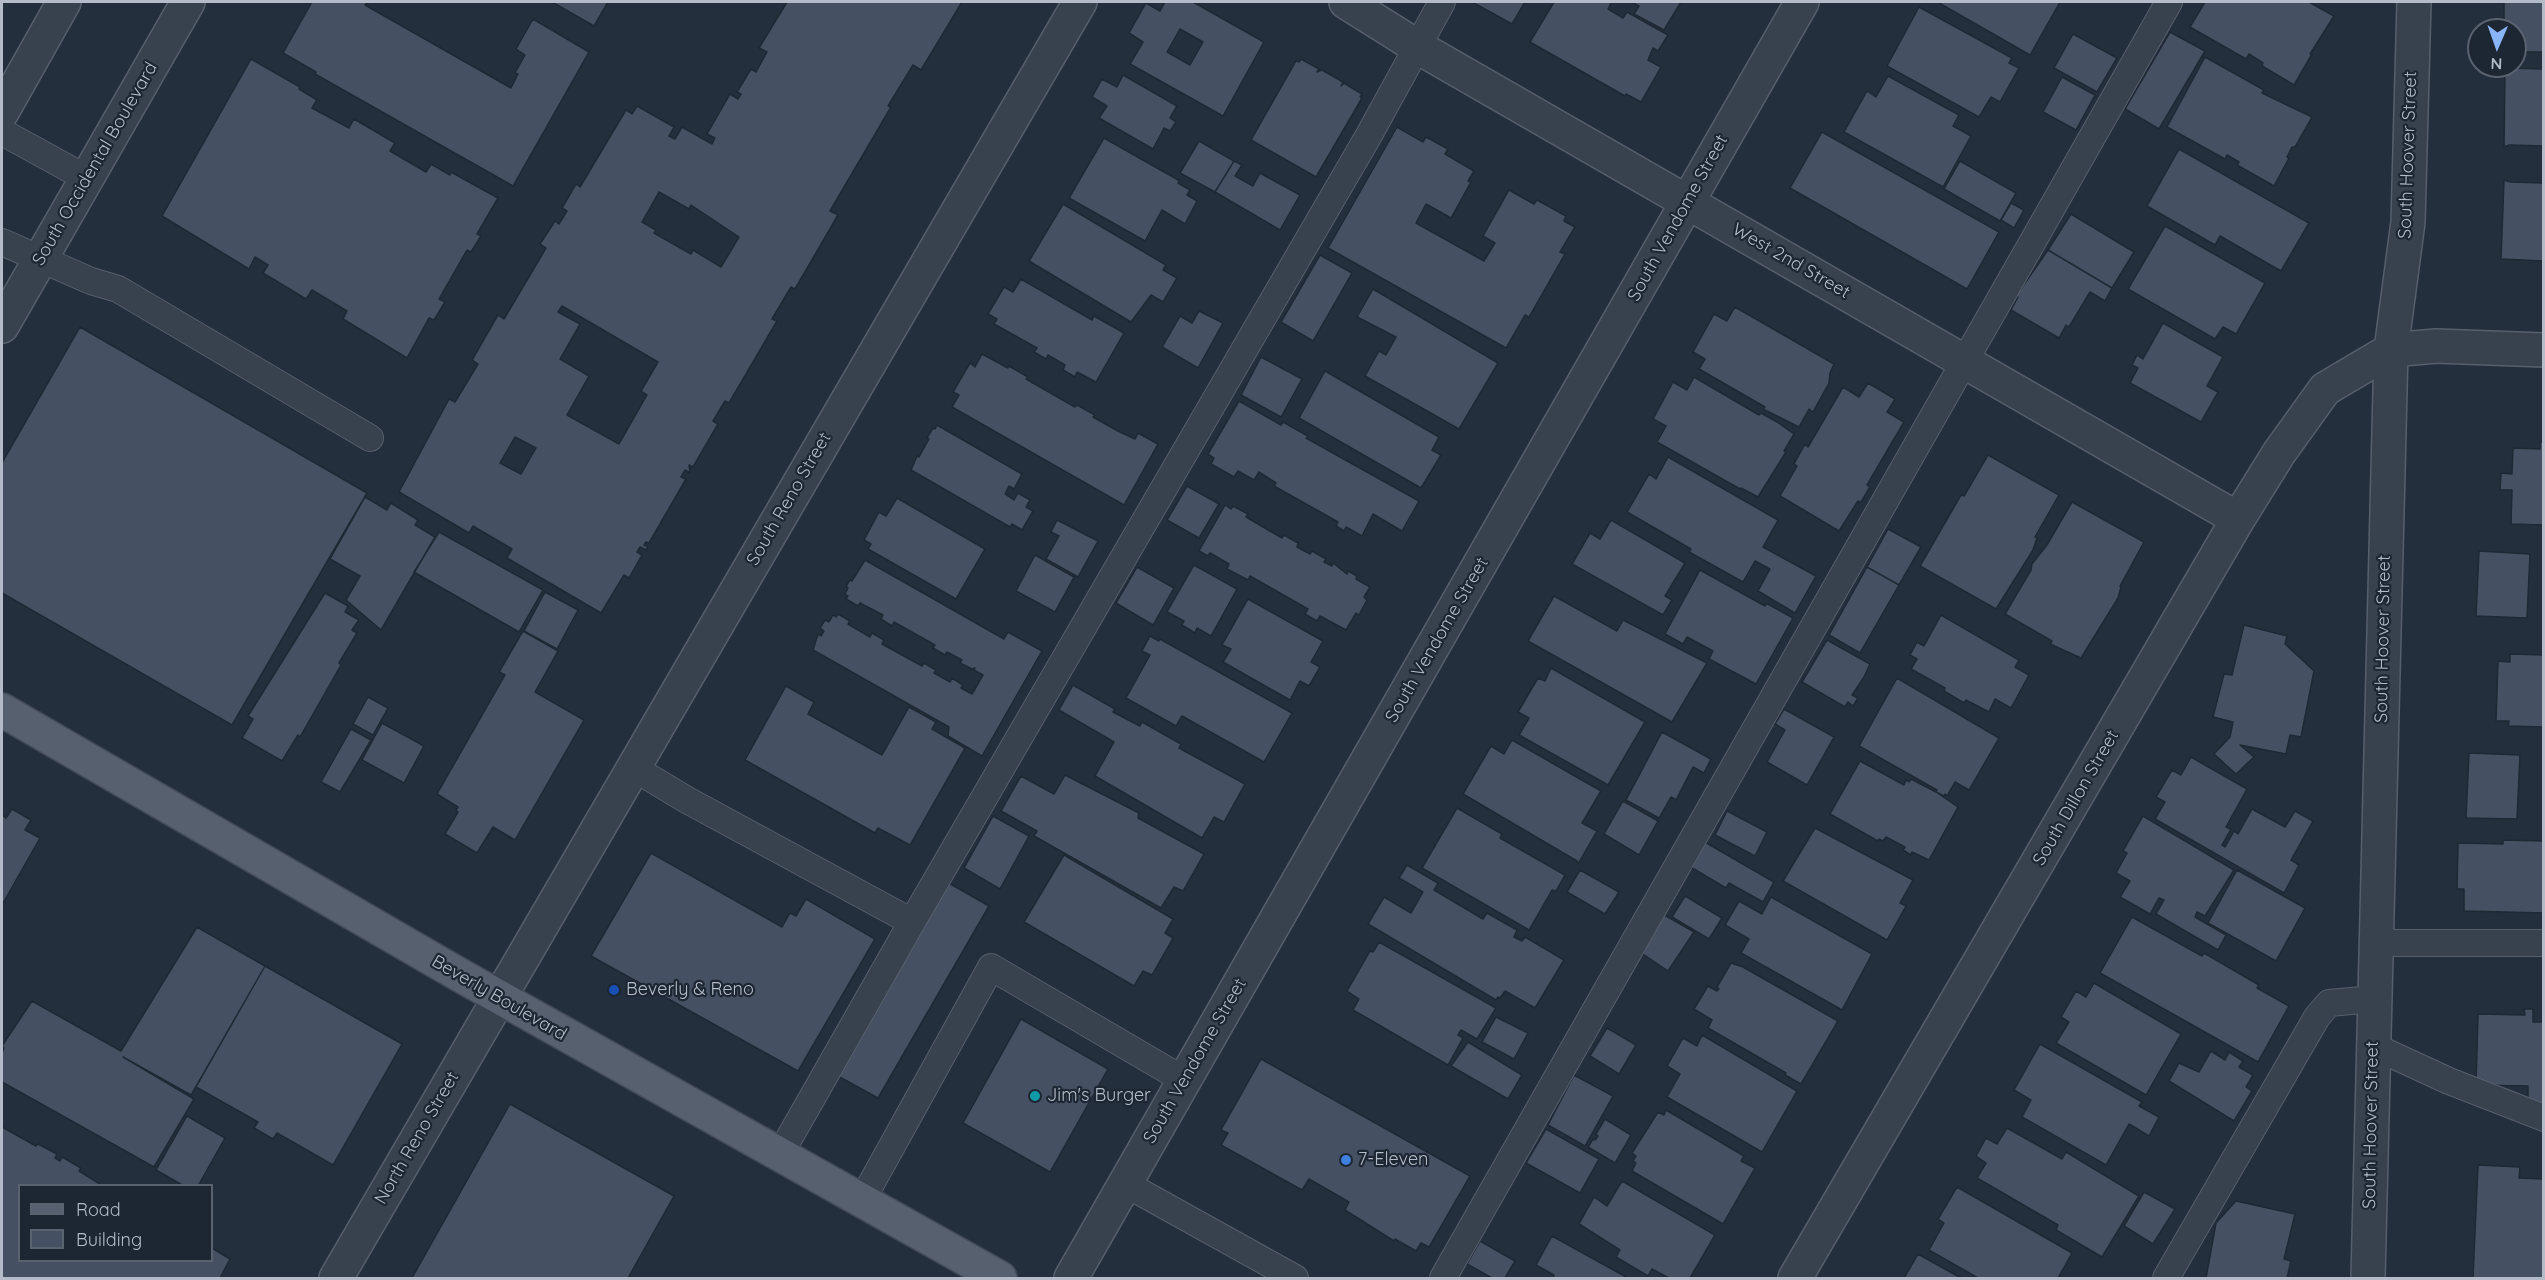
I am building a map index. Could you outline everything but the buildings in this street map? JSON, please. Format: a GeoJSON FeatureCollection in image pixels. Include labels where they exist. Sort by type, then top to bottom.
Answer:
{"type":"FeatureCollection","features":[{"type":"Feature","properties":{"kind":"main road","name":"Beverly Boulevard"},"geometry":{"type":"LineString","coordinates":[[2,710],[499,997],[1000,1278]]}},
{"type":"Feature","properties":{"kind":"street"},"geometry":{"type":"LineString","coordinates":[[2,112],[64,2]]}},
{"type":"Feature","properties":{"kind":"street","name":"South Occidental Boulevard"},"geometry":{"type":"LineString","coordinates":[[2,326],[188,2]]}},
{"type":"Feature","properties":{"kind":"street","name":"South Reno Street"},"geometry":{"type":"LineString","coordinates":[[499,997],[1080,2]]}},
{"type":"Feature","properties":{"kind":"street","name":"West 2nd Street"},"geometry":{"type":"LineString","coordinates":[[1346,2],[1416,46],[2238,519]]}},
{"type":"Feature","properties":{"kind":"street","name":"South Vendome Street"},"geometry":{"type":"LineString","coordinates":[[1071,1278],[1802,2]]}},
{"type":"Feature","properties":{"kind":"street","name":"South Hoover Street"},"geometry":{"type":"LineString","coordinates":[[2367,1278],[2391,350],[2408,222],[2414,2]]}},
{"type":"Feature","properties":{"kind":"street"},"geometry":{"type":"LineString","coordinates":[[2391,350],[2436,346],[2544,350]]}},
{"type":"Feature","properties":{"kind":"street","name":"South Dillon Street"},"geometry":{"type":"LineString","coordinates":[[1795,1278],[2238,519],[2279,453],[2325,389],[2391,350]]}},
{"type":"Feature","properties":{"kind":"street","name":"North Reno Street"},"geometry":{"type":"LineString","coordinates":[[336,1278],[499,997]]}},
{"type":"Feature","properties":{"kind":"lane"},"geometry":{"type":"LineString","coordinates":[[779,1156],[912,922],[1369,135],[1442,2]]}},
{"type":"Feature","properties":{"kind":"lane"},"geometry":{"type":"LineString","coordinates":[[1443,1278],[2169,2]]}},
{"type":"Feature","properties":{"kind":"lane"},"geometry":{"type":"LineString","coordinates":[[2,132],[86,178]]}},
{"type":"Feature","properties":{"kind":"lane"},"geometry":{"type":"LineString","coordinates":[[2,242],[91,281],[118,289],[370,438]]}},
{"type":"Feature","properties":{"kind":"lane"},"geometry":{"type":"LineString","coordinates":[[632,767],[687,800],[912,922]]}},
{"type":"Feature","properties":{"kind":"lane"},"geometry":{"type":"LineString","coordinates":[[2375,943],[2544,943]]}},
{"type":"Feature","properties":{"kind":"lane"},"geometry":{"type":"LineString","coordinates":[[861,1202],[991,968],[1184,1080]]}},
{"type":"Feature","properties":{"kind":"lane"},"geometry":{"type":"LineString","coordinates":[[2166,1278],[2317,1017],[2329,1003],[2374,999]]}},
{"type":"Feature","properties":{"kind":"lane"},"geometry":{"type":"LineString","coordinates":[[2373,1047],[2448,1081],[2544,1118]]}},
{"type":"Feature","properties":{"kind":"lane"},"geometry":{"type":"LineString","coordinates":[[1124,1183],[1295,1278]]}},
{"type":"Feature","properties":{"kind":"place","name":"Beverly & Reno"},"geometry":{"type":"Point","coordinates":[614,990]}},
{"type":"Feature","properties":{"kind":"place","name":"Jim's Burger"},"geometry":{"type":"Point","coordinates":[1035,1096]}},
{"type":"Feature","properties":{"kind":"place","name":"7-Eleven"},"geometry":{"type":"Point","coordinates":[1346,1160]}}]}
